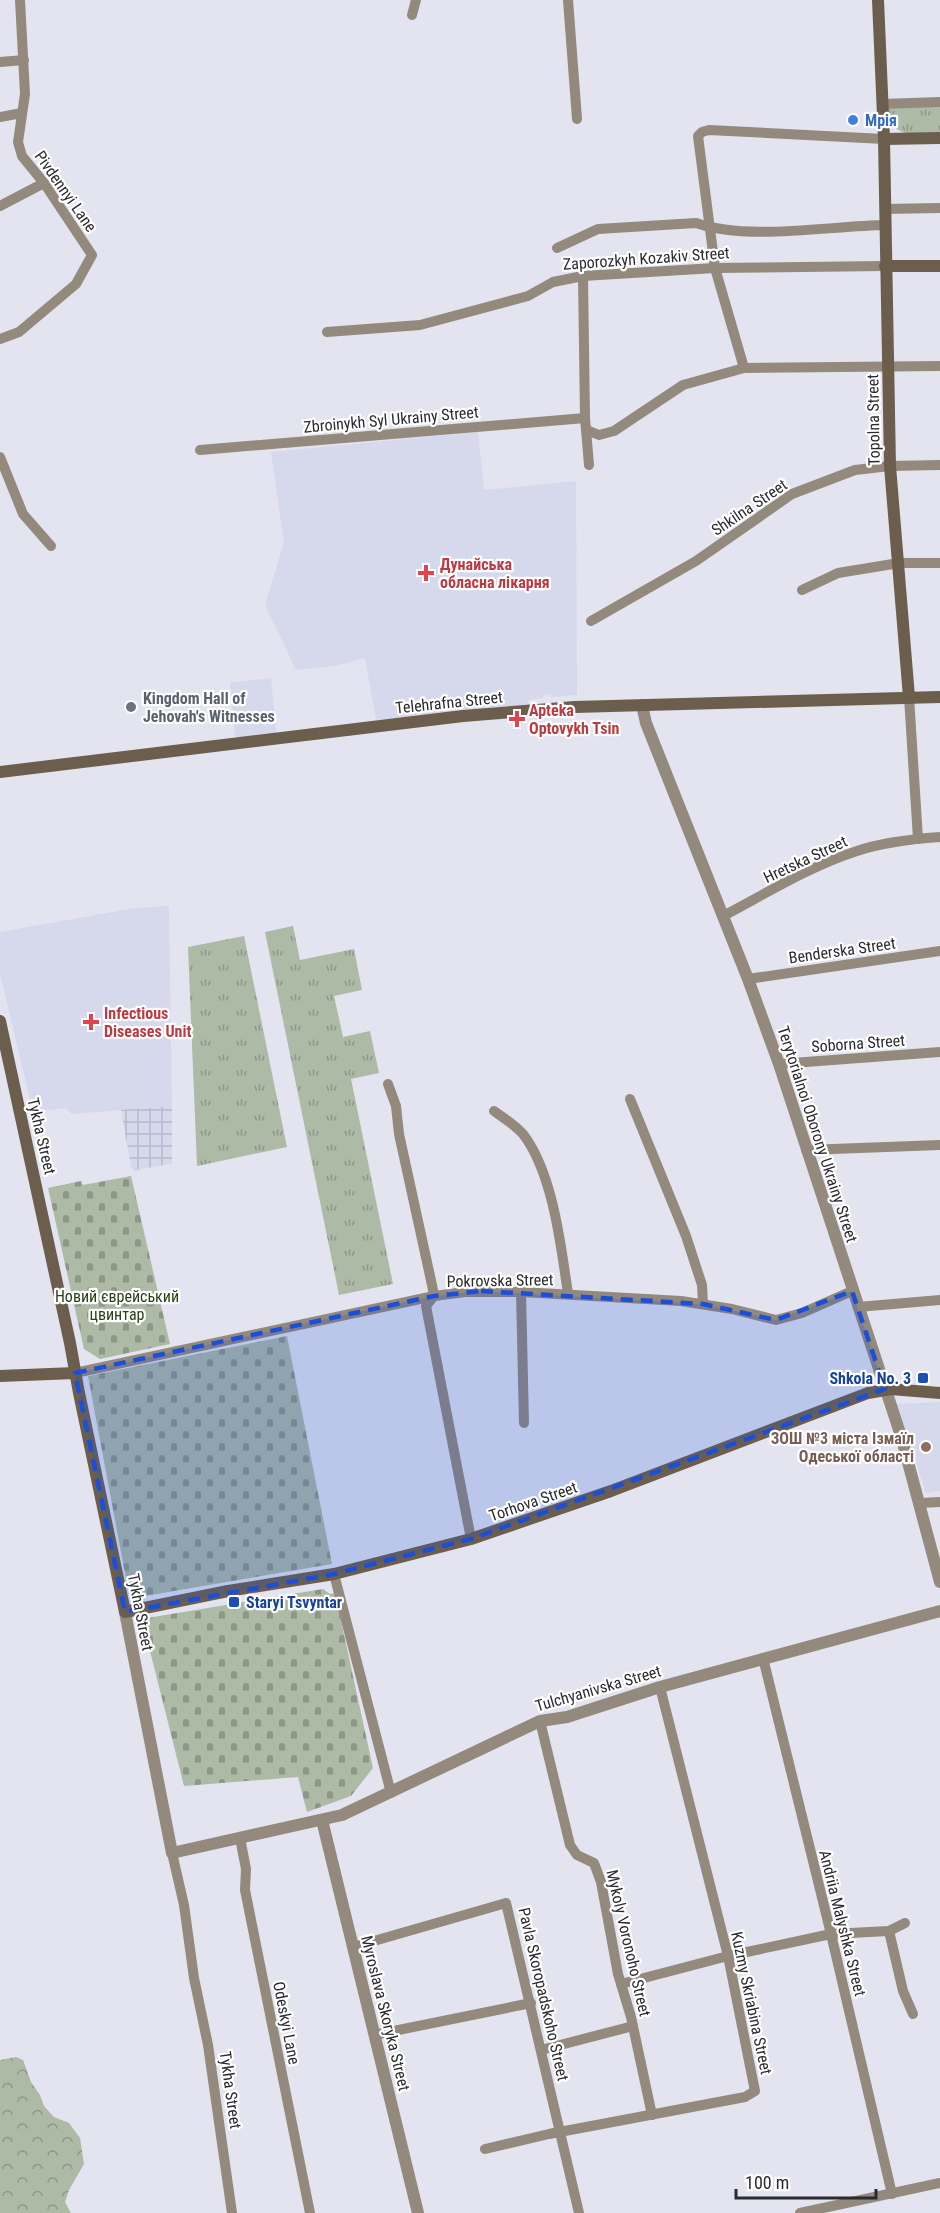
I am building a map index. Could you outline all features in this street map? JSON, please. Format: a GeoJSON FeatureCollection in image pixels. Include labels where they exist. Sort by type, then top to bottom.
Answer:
{"type":"FeatureCollection","features":[{"type":"Feature","properties":{"kind":"main road","name":"Topolna Street"},"geometry":{"type":"LineString","coordinates":[[878,0],[884,139],[890,466],[909,698]]}},
{"type":"Feature","properties":{"kind":"main road"},"geometry":{"type":"LineString","coordinates":[[884,139],[940,138]]}},
{"type":"Feature","properties":{"kind":"main road","name":"Zaporozkyh Kozakiv Street"},"geometry":{"type":"LineString","coordinates":[[885,266],[940,267]]}},
{"type":"Feature","properties":{"kind":"main road","name":"Telehrafna Street"},"geometry":{"type":"LineString","coordinates":[[0,772],[463,716],[565,708],[940,697]]}},
{"type":"Feature","properties":{"kind":"main road","name":"Tykha Street"},"geometry":{"type":"LineString","coordinates":[[0,1021],[43,1214],[125,1612]]}},
{"type":"Feature","properties":{"kind":"main road"},"geometry":{"type":"LineString","coordinates":[[0,1376],[75,1372]]}},
{"type":"Feature","properties":{"kind":"main road","name":"Torhova Street"},"geometry":{"type":"LineString","coordinates":[[125,1612],[228,1591],[334,1574],[415,1555],[471,1539],[611,1491],[859,1396],[885,1389],[940,1393]]}},
{"type":"Feature","properties":{"kind":"street","name":"Pivdennyi Lane"},"geometry":{"type":"LineString","coordinates":[[0,339],[20,332],[76,284],[92,255],[44,183],[22,156],[20,149],[18,141],[25,94],[20,0]]}},
{"type":"Feature","properties":{"kind":"street"},"geometry":{"type":"LineString","coordinates":[[412,15],[416,0]]}},
{"type":"Feature","properties":{"kind":"street"},"geometry":{"type":"LineString","coordinates":[[568,0],[577,119]]}},
{"type":"Feature","properties":{"kind":"street"},"geometry":{"type":"LineString","coordinates":[[0,62],[24,60]]}},
{"type":"Feature","properties":{"kind":"street"},"geometry":{"type":"LineString","coordinates":[[882,104],[940,102]]}},
{"type":"Feature","properties":{"kind":"street"},"geometry":{"type":"LineString","coordinates":[[0,117],[22,112]]}},
{"type":"Feature","properties":{"kind":"street"},"geometry":{"type":"LineString","coordinates":[[744,368],[715,268],[698,136],[709,130],[884,139]]}},
{"type":"Feature","properties":{"kind":"street"},"geometry":{"type":"LineString","coordinates":[[0,206],[44,183]]}},
{"type":"Feature","properties":{"kind":"street"},"geometry":{"type":"LineString","coordinates":[[885,209],[940,208]]}},
{"type":"Feature","properties":{"kind":"street"},"geometry":{"type":"LineString","coordinates":[[557,248],[598,229],[696,223],[709,228],[768,232],[849,225],[885,225]]}},
{"type":"Feature","properties":{"kind":"street","name":"Zaporozkyh Kozakiv Street"},"geometry":{"type":"LineString","coordinates":[[327,332],[420,325],[528,296],[553,282],[583,276],[715,268],[885,266]]}},
{"type":"Feature","properties":{"kind":"street"},"geometry":{"type":"LineString","coordinates":[[583,276],[585,418],[589,465]]}},
{"type":"Feature","properties":{"kind":"street"},"geometry":{"type":"LineString","coordinates":[[587,430],[599,435],[614,431],[684,385],[744,368],[940,366]]}},
{"type":"Feature","properties":{"kind":"street","name":"Zbroinykh Syl Ukrainy Street"},"geometry":{"type":"LineString","coordinates":[[200,450],[585,418]]}},
{"type":"Feature","properties":{"kind":"street"},"geometry":{"type":"LineString","coordinates":[[0,457],[24,514],[51,546]]}},
{"type":"Feature","properties":{"kind":"street","name":"Shkilna Street"},"geometry":{"type":"LineString","coordinates":[[591,621],[696,561],[792,494],[855,470],[890,466],[940,465]]}},
{"type":"Feature","properties":{"kind":"street"},"geometry":{"type":"LineString","coordinates":[[802,590],[838,573],[899,563],[940,563]]}},
{"type":"Feature","properties":{"kind":"street","name":"Topolna Street"},"geometry":{"type":"LineString","coordinates":[[909,698],[918,839]]}},
{"type":"Feature","properties":{"kind":"street","name":"Terytorialnoi Oborony Ukrainy Street"},"geometry":{"type":"LineString","coordinates":[[642,705],[646,723],[748,979],[779,1064],[901,1436],[940,1582]]}},
{"type":"Feature","properties":{"kind":"street","name":"Hretska Street"},"geometry":{"type":"LineString","coordinates":[[723,916],[833,860],[860,850],[940,837]]}},
{"type":"Feature","properties":{"kind":"street","name":"Benderska Street"},"geometry":{"type":"LineString","coordinates":[[748,979],[940,951]]}},
{"type":"Feature","properties":{"kind":"street","name":"Soborna Street"},"geometry":{"type":"LineString","coordinates":[[779,1064],[940,1052]]}},
{"type":"Feature","properties":{"kind":"street"},"geometry":{"type":"LineString","coordinates":[[388,1084],[396,1106],[399,1134],[434,1296],[426,1306],[471,1539]]}},
{"type":"Feature","properties":{"kind":"street"},"geometry":{"type":"LineString","coordinates":[[630,1099],[689,1245],[702,1285],[703,1304]]}},
{"type":"Feature","properties":{"kind":"street"},"geometry":{"type":"LineString","coordinates":[[494,1111],[519,1130],[535,1154],[553,1207],[568,1294]]}},
{"type":"Feature","properties":{"kind":"street"},"geometry":{"type":"LineString","coordinates":[[806,1150],[940,1145]]}},
{"type":"Feature","properties":{"kind":"street","name":"Pokrovska Street"},"geometry":{"type":"LineString","coordinates":[[75,1372],[434,1296],[465,1292],[568,1294],[703,1304],[782,1320],[852,1291]]}},
{"type":"Feature","properties":{"kind":"street"},"geometry":{"type":"LineString","coordinates":[[521,1292],[524,1423]]}},
{"type":"Feature","properties":{"kind":"street"},"geometry":{"type":"LineString","coordinates":[[858,1307],[940,1300]]}},
{"type":"Feature","properties":{"kind":"street"},"geometry":{"type":"LineString","coordinates":[[920,1503],[940,1502]]}},
{"type":"Feature","properties":{"kind":"street"},"geometry":{"type":"LineString","coordinates":[[334,1574],[391,1793]]}},
{"type":"Feature","properties":{"kind":"street","name":"Tulchyanivska Street"},"geometry":{"type":"LineString","coordinates":[[172,1853],[342,1815],[540,1721],[567,1717],[660,1687],[940,1611]]}},
{"type":"Feature","properties":{"kind":"street","name":"Tykha Street"},"geometry":{"type":"LineString","coordinates":[[125,1612],[184,1905],[194,1978],[208,2045],[232,2213]]}},
{"type":"Feature","properties":{"kind":"street","name":"Andriia Malyshka Street"},"geometry":{"type":"LineString","coordinates":[[763,1658],[892,2194]]}},
{"type":"Feature","properties":{"kind":"street","name":"Kuzmy Skriabina Street"},"geometry":{"type":"LineString","coordinates":[[485,2149],[745,2097],[755,2091],[728,1956],[660,1687]]}},
{"type":"Feature","properties":{"kind":"street","name":"Mykoly Voronoho Street"},"geometry":{"type":"LineString","coordinates":[[540,1721],[570,1845],[577,1855],[594,1863],[602,1882],[621,1984],[633,2026],[652,2115]]}},
{"type":"Feature","properties":{"kind":"street","name":"Myroslava Skoryka Street"},"geometry":{"type":"LineString","coordinates":[[322,1820],[418,2213]]}},
{"type":"Feature","properties":{"kind":"street","name":"Odeskyi Lane"},"geometry":{"type":"LineString","coordinates":[[240,1838],[246,1869],[245,1890],[310,2213]]}},
{"type":"Feature","properties":{"kind":"street","name":"Pavla Skoropadskoho Street"},"geometry":{"type":"LineString","coordinates":[[353,1947],[506,1903],[579,2213]]}},
{"type":"Feature","properties":{"kind":"street"},"geometry":{"type":"LineString","coordinates":[[621,1984],[728,1956],[831,1934],[889,1930],[905,1923]]}},
{"type":"Feature","properties":{"kind":"street"},"geometry":{"type":"LineString","coordinates":[[889,1930],[903,1991],[913,2014]]}},
{"type":"Feature","properties":{"kind":"street"},"geometry":{"type":"LineString","coordinates":[[374,2035],[531,2003]]}},
{"type":"Feature","properties":{"kind":"street"},"geometry":{"type":"LineString","coordinates":[[542,2050],[633,2026]]}},
{"type":"Feature","properties":{"kind":"street"},"geometry":{"type":"LineString","coordinates":[[801,2213],[940,2183]]}},
{"type":"Feature","properties":{"kind":"highlighted area"},"geometry":{"type":"Polygon","coordinates":[[[481,1291],[703,1304],[776,1320],[852,1291],[885,1389],[471,1539],[334,1574],[125,1612],[75,1373],[434,1296],[481,1291]]]}},
{"type":"Feature","properties":{"kind":"shaded area","name":"Дунайська обласна лікарня"},"geometry":{"type":"Polygon","coordinates":[[[478,432],[484,490],[576,481],[577,695],[551,697],[551,694],[543,695],[543,698],[528,700],[529,705],[376,720],[365,658],[334,666],[296,670],[265,605],[284,542],[271,452],[478,432]]]}},
{"type":"Feature","properties":{"kind":"shaded area"},"geometry":{"type":"Polygon","coordinates":[[[271,678],[277,741],[236,745],[230,683],[271,678]]]}},
{"type":"Feature","properties":{"kind":"shaded area","name":"Infectious Diseases Unit"},"geometry":{"type":"Polygon","coordinates":[[[169,906],[172,1106],[72,1114],[66,1108],[33,1112],[0,974],[0,932],[135,908],[169,906]]]}},
{"type":"Feature","properties":{"kind":"shaded area"},"geometry":{"type":"Polygon","coordinates":[[[172,1106],[172,1164],[135,1170],[131,1167],[121,1110],[172,1106]]]}},
{"type":"Feature","properties":{"kind":"shaded area","name":"ЗОШ №3 міста Ізмаїл Одеської області"},"geometry":{"type":"Polygon","coordinates":[[[940,1402],[940,1491],[926,1493],[897,1404],[940,1402]]]}},
{"type":"Feature","properties":{"kind":"green space"},"geometry":{"type":"Polygon","coordinates":[[[940,104],[940,134],[907,133],[900,131],[890,120],[888,108],[940,104]]]}},
{"type":"Feature","properties":{"kind":"green space"},"geometry":{"type":"Polygon","coordinates":[[[293,926],[300,960],[354,949],[362,990],[334,996],[343,1037],[370,1031],[379,1073],[351,1079],[393,1284],[339,1295],[265,932],[293,926]]]}},
{"type":"Feature","properties":{"kind":"green space"},"geometry":{"type":"Polygon","coordinates":[[[244,936],[287,1147],[197,1166],[188,947],[244,936]]]}},
{"type":"Feature","properties":{"kind":"green space","name":"Новий єврейський цвинтар"},"geometry":{"type":"Polygon","coordinates":[[[131,1176],[170,1344],[100,1359],[84,1349],[48,1188],[81,1181],[83,1185],[131,1176]]]}},
{"type":"Feature","properties":{"kind":"green space"},"geometry":{"type":"Polygon","coordinates":[[[287,1336],[332,1564],[139,1597],[127,1584],[88,1376],[287,1336]]]}},
{"type":"Feature","properties":{"kind":"green space"},"geometry":{"type":"Polygon","coordinates":[[[323,1589],[330,1594],[335,1593],[373,1768],[351,1796],[307,1812],[298,1777],[184,1786],[144,1627],[147,1618],[323,1589]]]}},
{"type":"Feature","properties":{"kind":"green space"},"geometry":{"type":"Polygon","coordinates":[[[16,2057],[23,2060],[31,2082],[44,2106],[54,2117],[69,2123],[80,2138],[84,2164],[65,2202],[71,2213],[0,2213],[0,2060],[16,2057]]]}},
{"type":"Feature","properties":{"kind":"place","name":"Мрія"},"geometry":{"type":"Point","coordinates":[853,120]}},
{"type":"Feature","properties":{"kind":"place","name":"Дунайська обласна лікарня"},"geometry":{"type":"Point","coordinates":[426,573]}},
{"type":"Feature","properties":{"kind":"place","name":"Kingdom Hall of Jehovah's Witnesses"},"geometry":{"type":"Point","coordinates":[131,707]}},
{"type":"Feature","properties":{"kind":"place","name":"Apteka Optovykh Tsin"},"geometry":{"type":"Point","coordinates":[517,719]}},
{"type":"Feature","properties":{"kind":"place","name":"Infectious Diseases Unit"},"geometry":{"type":"Point","coordinates":[91,1022]}},
{"type":"Feature","properties":{"kind":"place","name":"Shkola No. 3"},"geometry":{"type":"Point","coordinates":[923,1378]}},
{"type":"Feature","properties":{"kind":"place","name":"ЗОШ №3 міста Ізмаїл Одеської області"},"geometry":{"type":"Point","coordinates":[926,1447]}},
{"type":"Feature","properties":{"kind":"place","name":"Staryi Tsvyntar"},"geometry":{"type":"Point","coordinates":[234,1602]}}]}
